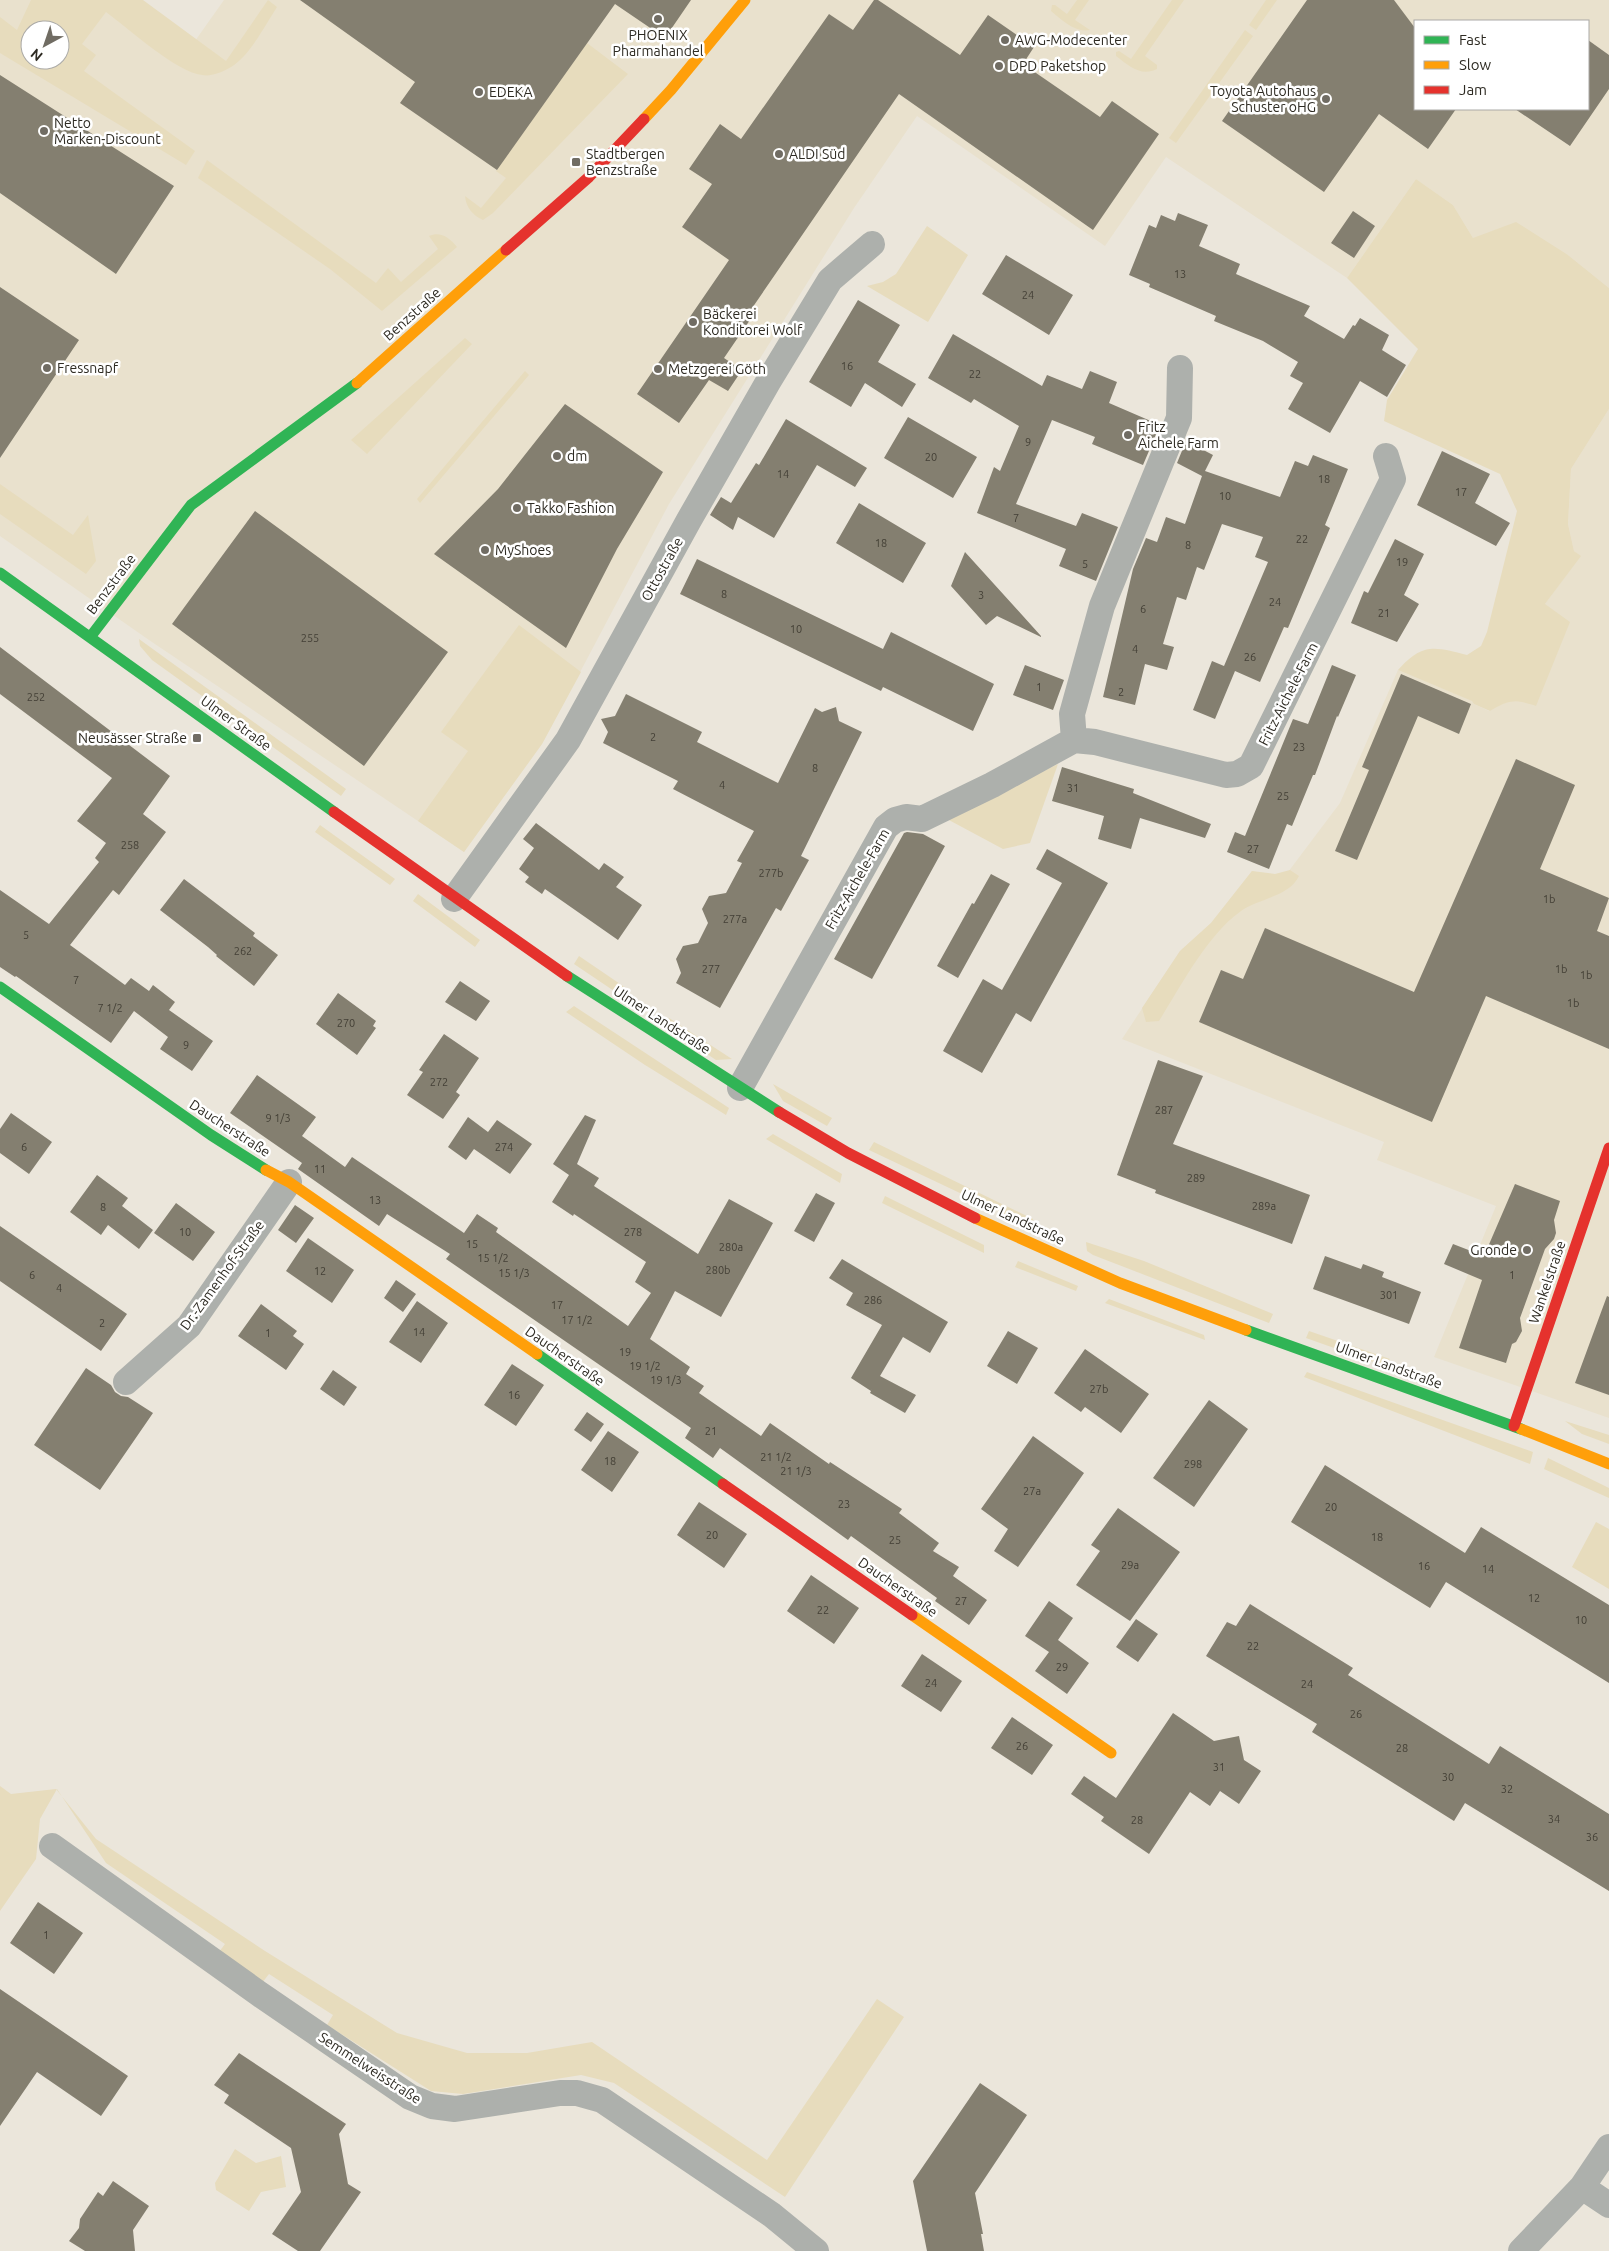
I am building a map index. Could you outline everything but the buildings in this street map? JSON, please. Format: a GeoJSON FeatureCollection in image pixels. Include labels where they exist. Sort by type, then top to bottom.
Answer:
{"type":"FeatureCollection","features":[{"type":"Feature","properties":{"kind":"street","name":"Benzstraße"},"geometry":{"type":"LineString","coordinates":[[91,636],[191,505],[346,393],[589,177],[671,90],[745,0]]}},
{"type":"Feature","properties":{"kind":"street","name":"Ottostraße"},"geometry":{"type":"LineString","coordinates":[[454,899],[568,740],[689,520],[768,382],[830,280],[872,244]]}},
{"type":"Feature","properties":{"kind":"street"},"geometry":{"type":"LineString","coordinates":[[1074,740],[1072,714],[1102,606],[1179,418],[1180,368]]}},
{"type":"Feature","properties":{"kind":"street","name":"Fritz-Aichele-Farm"},"geometry":{"type":"LineString","coordinates":[[740,1088],[886,827],[895,820],[906,817],[922,819],[992,785],[1074,740],[1095,742],[1226,775],[1237,774],[1252,766],[1393,480],[1386,456]]}},
{"type":"Feature","properties":{"kind":"street","name":"Ulmer Straße"},"geometry":{"type":"LineString","coordinates":[[0,573],[91,636],[454,899]]}},
{"type":"Feature","properties":{"kind":"street","name":"Ulmer Landstraße"},"geometry":{"type":"LineString","coordinates":[[454,899],[573,980],[740,1088],[876,1167],[1057,1255],[1152,1296],[1514,1426],[1609,1464]]}},
{"type":"Feature","properties":{"kind":"street","name":"Daucherstraße"},"geometry":{"type":"LineString","coordinates":[[0,987],[211,1135],[269,1172],[289,1182],[1111,1753]]}},
{"type":"Feature","properties":{"kind":"street","name":"Wankelstraße"},"geometry":{"type":"LineString","coordinates":[[1514,1426],[1609,1148]]}},
{"type":"Feature","properties":{"kind":"street","name":"Dr.-Zamenhof-Straße"},"geometry":{"type":"LineString","coordinates":[[126,1382],[189,1326],[289,1182]]}},
{"type":"Feature","properties":{"kind":"street","name":"Semmelweisstraße"},"geometry":{"type":"LineString","coordinates":[[52,1846],[250,1988],[410,2097],[432,2106],[455,2109],[560,2094],[577,2093],[602,2100],[772,2215],[816,2251]]}},
{"type":"Feature","properties":{"kind":"street"},"geometry":{"type":"LineString","coordinates":[[1520,2251],[1582,2186],[1609,2147]]}},
{"type":"Feature","properties":{"kind":"street"},"geometry":{"type":"LineString","coordinates":[[1582,2186],[1609,2205]]}},
{"type":"Feature","properties":{"kind":"shaded area"},"geometry":{"type":"Polygon","coordinates":[[[0,0],[128,0],[190,48],[224,0],[1609,0],[1609,288],[1568,255],[1473,238],[1453,205],[1416,179],[1347,278],[1166,157],[1105,246],[917,116],[854,208],[669,504],[542,744],[464,852],[149,640],[0,536],[0,0]]]}},
{"type":"Feature","properties":{"kind":"shaded area"},"geometry":{"type":"Polygon","coordinates":[[[31,0],[143,0],[226,61],[268,0],[277,7],[258,38],[240,60],[227,69],[210,75],[191,72],[179,66],[153,49],[106,12],[82,44],[96,55],[84,71],[195,151],[186,165],[28,70],[70,70],[70,20],[22,20],[31,0]]]}},
{"type":"Feature","properties":{"kind":"shaded area"},"geometry":{"type":"Polygon","coordinates":[[[1077,0],[1089,0],[1075,20],[1090,30],[1074,28],[1051,11],[1052,5],[1055,5],[1067,14],[1077,0]]]}},
{"type":"Feature","properties":{"kind":"shaded area"},"geometry":{"type":"Polygon","coordinates":[[[1172,0],[1184,0],[1145,56],[1157,65],[1157,69],[1146,72],[1140,71],[1130,67],[1116,56],[1116,52],[1119,51],[1131,59],[1172,0]]]}},
{"type":"Feature","properties":{"kind":"shaded area"},"geometry":{"type":"Polygon","coordinates":[[[1266,0],[1277,0],[1256,30],[1249,25],[1266,0]]]}},
{"type":"Feature","properties":{"kind":"shaded area"},"geometry":{"type":"Polygon","coordinates":[[[0,17],[17,30],[20,24],[20,65],[0,53],[0,17]]]}},
{"type":"Feature","properties":{"kind":"shaded area"},"geometry":{"type":"Polygon","coordinates":[[[1245,30],[1253,36],[1176,143],[1169,138],[1245,30]]]}},
{"type":"Feature","properties":{"kind":"shaded area"},"geometry":{"type":"Polygon","coordinates":[[[587,43],[628,74],[493,213],[483,220],[479,218],[468,207],[465,196],[481,208],[506,178],[496,171],[587,43]]]}},
{"type":"Feature","properties":{"kind":"shaded area"},"geometry":{"type":"Polygon","coordinates":[[[207,160],[376,283],[388,268],[401,282],[438,249],[429,236],[437,234],[444,236],[457,247],[382,311],[330,269],[198,178],[207,160]]]}},
{"type":"Feature","properties":{"kind":"shaded area"},"geometry":{"type":"Polygon","coordinates":[[[1416,179],[1453,205],[1473,238],[1516,222],[1568,255],[1609,288],[1609,409],[1571,469],[1568,524],[1574,551],[1581,556],[1545,604],[1570,622],[1536,706],[1522,702],[1512,702],[1490,711],[1474,704],[1472,701],[1398,670],[1422,651],[1438,649],[1467,655],[1481,646],[1487,632],[1517,511],[1500,474],[1384,421],[1387,400],[1418,349],[1347,278],[1416,179]]]}},
{"type":"Feature","properties":{"kind":"shaded area"},"geometry":{"type":"Polygon","coordinates":[[[927,226],[968,255],[928,322],[867,286],[883,282],[896,274],[927,226]]]}},
{"type":"Feature","properties":{"kind":"shaded area"},"geometry":{"type":"Polygon","coordinates":[[[465,338],[472,344],[367,454],[351,440],[465,338]]]}},
{"type":"Feature","properties":{"kind":"shaded area"},"geometry":{"type":"Polygon","coordinates":[[[525,371],[529,375],[420,503],[417,499],[525,371]]]}},
{"type":"Feature","properties":{"kind":"shaded area"},"geometry":{"type":"Polygon","coordinates":[[[1609,409],[1609,1418],[1434,1357],[1496,1206],[1377,1160],[1384,1142],[1122,1039],[1180,951],[1211,923],[1252,871],[1282,880],[1340,803],[1398,670],[1473,701],[1474,704],[1489,711],[1504,702],[1521,701],[1545,604],[1580,556],[1574,551],[1568,524],[1571,469],[1609,409]]]}},
{"type":"Feature","properties":{"kind":"shaded area"},"geometry":{"type":"Polygon","coordinates":[[[0,484],[73,535],[88,515],[96,561],[86,574],[0,514],[0,484]]]}},
{"type":"Feature","properties":{"kind":"shaded area"},"geometry":{"type":"Polygon","coordinates":[[[519,625],[581,672],[542,744],[464,852],[418,821],[468,751],[441,732],[519,625]]]}},
{"type":"Feature","properties":{"kind":"shaded area"},"geometry":{"type":"Polygon","coordinates":[[[139,639],[346,789],[341,796],[152,660],[140,646],[139,639]]]}},
{"type":"Feature","properties":{"kind":"shaded area"},"geometry":{"type":"Polygon","coordinates":[[[1058,764],[1030,843],[1003,849],[947,819],[1058,764]]]}},
{"type":"Feature","properties":{"kind":"shaded area"},"geometry":{"type":"Polygon","coordinates":[[[320,825],[395,879],[390,885],[315,832],[320,825]]]}},
{"type":"Feature","properties":{"kind":"shaded area"},"geometry":{"type":"Polygon","coordinates":[[[1290,870],[1299,876],[1294,883],[1281,893],[1241,911],[1229,921],[1206,947],[1159,1021],[1146,1022],[1142,1008],[1180,951],[1211,923],[1252,871],[1275,874],[1290,870]]]}},
{"type":"Feature","properties":{"kind":"shaded area"},"geometry":{"type":"Polygon","coordinates":[[[418,894],[480,940],[475,947],[413,901],[418,894]]]}},
{"type":"Feature","properties":{"kind":"shaded area"},"geometry":{"type":"Polygon","coordinates":[[[579,956],[626,988],[620,995],[574,964],[579,956]]]}},
{"type":"Feature","properties":{"kind":"shaded area"},"geometry":{"type":"Polygon","coordinates":[[[574,1006],[729,1108],[726,1115],[645,1065],[566,1012],[574,1006]]]}},
{"type":"Feature","properties":{"kind":"shaded area"},"geometry":{"type":"Polygon","coordinates":[[[669,1018],[732,1059],[716,1060],[665,1026],[669,1018]]]}},
{"type":"Feature","properties":{"kind":"shaded area"},"geometry":{"type":"Polygon","coordinates":[[[773,1084],[832,1118],[827,1126],[783,1101],[773,1084]]]}},
{"type":"Feature","properties":{"kind":"shaded area"},"geometry":{"type":"Polygon","coordinates":[[[773,1134],[842,1174],[840,1183],[766,1139],[773,1134]]]}},
{"type":"Feature","properties":{"kind":"shaded area"},"geometry":{"type":"Polygon","coordinates":[[[874,1142],[1033,1219],[1032,1227],[869,1150],[874,1142]]]}},
{"type":"Feature","properties":{"kind":"shaded area"},"geometry":{"type":"Polygon","coordinates":[[[885,1196],[984,1245],[984,1253],[882,1203],[885,1196]]]}},
{"type":"Feature","properties":{"kind":"shaded area"},"geometry":{"type":"Polygon","coordinates":[[[1086,1242],[1144,1261],[1273,1314],[1269,1323],[1093,1255],[1087,1251],[1086,1242]]]}},
{"type":"Feature","properties":{"kind":"shaded area"},"geometry":{"type":"Polygon","coordinates":[[[1018,1261],[1078,1286],[1076,1291],[1015,1267],[1018,1261]]]}},
{"type":"Feature","properties":{"kind":"shaded area"},"geometry":{"type":"Polygon","coordinates":[[[1109,1299],[1204,1335],[1205,1340],[1105,1303],[1109,1299]]]}},
{"type":"Feature","properties":{"kind":"shaded area"},"geometry":{"type":"Polygon","coordinates":[[[1309,1331],[1390,1359],[1382,1365],[1306,1338],[1309,1331]]]}},
{"type":"Feature","properties":{"kind":"shaded area"},"geometry":{"type":"Polygon","coordinates":[[[1307,1372],[1533,1452],[1530,1464],[1304,1377],[1307,1372]]]}},
{"type":"Feature","properties":{"kind":"shaded area"},"geometry":{"type":"Polygon","coordinates":[[[1565,1421],[1609,1435],[1609,1444],[1582,1434],[1565,1421]]]}},
{"type":"Feature","properties":{"kind":"shaded area"},"geometry":{"type":"Polygon","coordinates":[[[1548,1458],[1609,1488],[1609,1498],[1544,1469],[1548,1458]]]}},
{"type":"Feature","properties":{"kind":"shaded area"},"geometry":{"type":"Polygon","coordinates":[[[1596,1522],[1609,1529],[1609,1589],[1572,1567],[1596,1522]]]}},
{"type":"Feature","properties":{"kind":"shaded area"},"geometry":{"type":"Polygon","coordinates":[[[0,1786],[11,1794],[57,1790],[40,1819],[36,1859],[0,1911],[0,1786]]]}},
{"type":"Feature","properties":{"kind":"shaded area"},"geometry":{"type":"Polygon","coordinates":[[[62,1796],[96,1839],[265,1951],[397,2033],[467,2053],[527,2053],[592,2042],[767,2160],[877,1999],[904,2017],[785,2197],[614,2083],[581,2075],[463,2094],[431,2091],[327,2025],[333,2015],[269,1974],[262,1983],[219,1952],[225,1944],[106,1863],[62,1796]]]}},
{"type":"Feature","properties":{"kind":"shaded area"},"geometry":{"type":"Polygon","coordinates":[[[235,2149],[256,2163],[281,2156],[286,2187],[261,2192],[249,2211],[216,2190],[215,2183],[235,2149]]]}},
{"type":"Feature","properties":{"kind":"traffic: fast"},"geometry":{"type":"LineString","coordinates":[[91,636],[191,505],[357,383]]}},
{"type":"Feature","properties":{"kind":"traffic: fast"},"geometry":{"type":"LineString","coordinates":[[0,573],[334,812]]}},
{"type":"Feature","properties":{"kind":"traffic: fast"},"geometry":{"type":"LineString","coordinates":[[567,976],[779,1112]]}},
{"type":"Feature","properties":{"kind":"traffic: fast"},"geometry":{"type":"LineString","coordinates":[[0,987],[211,1135],[266,1170]]}},
{"type":"Feature","properties":{"kind":"traffic: fast"},"geometry":{"type":"LineString","coordinates":[[1246,1330],[1521,1429]]}},
{"type":"Feature","properties":{"kind":"traffic: fast"},"geometry":{"type":"LineString","coordinates":[[537,1354],[723,1484]]}},
{"type":"Feature","properties":{"kind":"traffic: slow"},"geometry":{"type":"LineString","coordinates":[[644,119],[671,90],[745,0]]}},
{"type":"Feature","properties":{"kind":"traffic: slow"},"geometry":{"type":"LineString","coordinates":[[357,383],[506,250]]}},
{"type":"Feature","properties":{"kind":"traffic: slow"},"geometry":{"type":"LineString","coordinates":[[266,1170],[289,1182],[537,1354]]}},
{"type":"Feature","properties":{"kind":"traffic: slow"},"geometry":{"type":"LineString","coordinates":[[975,1218],[1120,1283],[1246,1330]]}},
{"type":"Feature","properties":{"kind":"traffic: slow"},"geometry":{"type":"LineString","coordinates":[[1521,1429],[1609,1464]]}},
{"type":"Feature","properties":{"kind":"traffic: slow"},"geometry":{"type":"LineString","coordinates":[[912,1615],[1111,1753]]}},
{"type":"Feature","properties":{"kind":"traffic: jam"},"geometry":{"type":"LineString","coordinates":[[506,250],[589,177],[644,119]]}},
{"type":"Feature","properties":{"kind":"traffic: jam"},"geometry":{"type":"LineString","coordinates":[[334,812],[567,976]]}},
{"type":"Feature","properties":{"kind":"traffic: jam"},"geometry":{"type":"LineString","coordinates":[[779,1112],[848,1153],[975,1218]]}},
{"type":"Feature","properties":{"kind":"traffic: jam"},"geometry":{"type":"LineString","coordinates":[[1514,1426],[1609,1148]]}},
{"type":"Feature","properties":{"kind":"traffic: jam"},"geometry":{"type":"LineString","coordinates":[[723,1484],[912,1615]]}},
{"type":"Feature","properties":{"kind":"place","name":"PHOENIX Pharmahandel"},"geometry":{"type":"Point","coordinates":[658,19]}},
{"type":"Feature","properties":{"kind":"place","name":"AWG-Modecenter"},"geometry":{"type":"Point","coordinates":[1005,40]}},
{"type":"Feature","properties":{"kind":"place","name":"DPD Paketshop"},"geometry":{"type":"Point","coordinates":[999,66]}},
{"type":"Feature","properties":{"kind":"place","name":"EDEKA"},"geometry":{"type":"Point","coordinates":[479,92]}},
{"type":"Feature","properties":{"kind":"place","name":"Toyota Autohaus Schuster oHG"},"geometry":{"type":"Point","coordinates":[1326,99]}},
{"type":"Feature","properties":{"kind":"place","name":"Netto Marken-Discount"},"geometry":{"type":"Point","coordinates":[44,131]}},
{"type":"Feature","properties":{"kind":"place","name":"ALDI Süd"},"geometry":{"type":"Point","coordinates":[779,154]}},
{"type":"Feature","properties":{"kind":"place","name":"Stadtbergen Benzstraße"},"geometry":{"type":"Point","coordinates":[576,162]}},
{"type":"Feature","properties":{"kind":"place","name":"Bäckerei Konditorei Wolf"},"geometry":{"type":"Point","coordinates":[693,322]}},
{"type":"Feature","properties":{"kind":"place","name":"Fressnapf"},"geometry":{"type":"Point","coordinates":[47,368]}},
{"type":"Feature","properties":{"kind":"place","name":"Metzgerei Göth"},"geometry":{"type":"Point","coordinates":[658,369]}},
{"type":"Feature","properties":{"kind":"place","name":"Fritz Aichele Farm"},"geometry":{"type":"Point","coordinates":[1128,435]}},
{"type":"Feature","properties":{"kind":"place","name":"dm"},"geometry":{"type":"Point","coordinates":[557,456]}},
{"type":"Feature","properties":{"kind":"place","name":"Takko Fashion"},"geometry":{"type":"Point","coordinates":[517,508]}},
{"type":"Feature","properties":{"kind":"place","name":"MyShoes"},"geometry":{"type":"Point","coordinates":[485,550]}},
{"type":"Feature","properties":{"kind":"place","name":"Neusässer Straße"},"geometry":{"type":"Point","coordinates":[197,738]}},
{"type":"Feature","properties":{"kind":"place","name":"Gronde"},"geometry":{"type":"Point","coordinates":[1527,1250]}}]}
